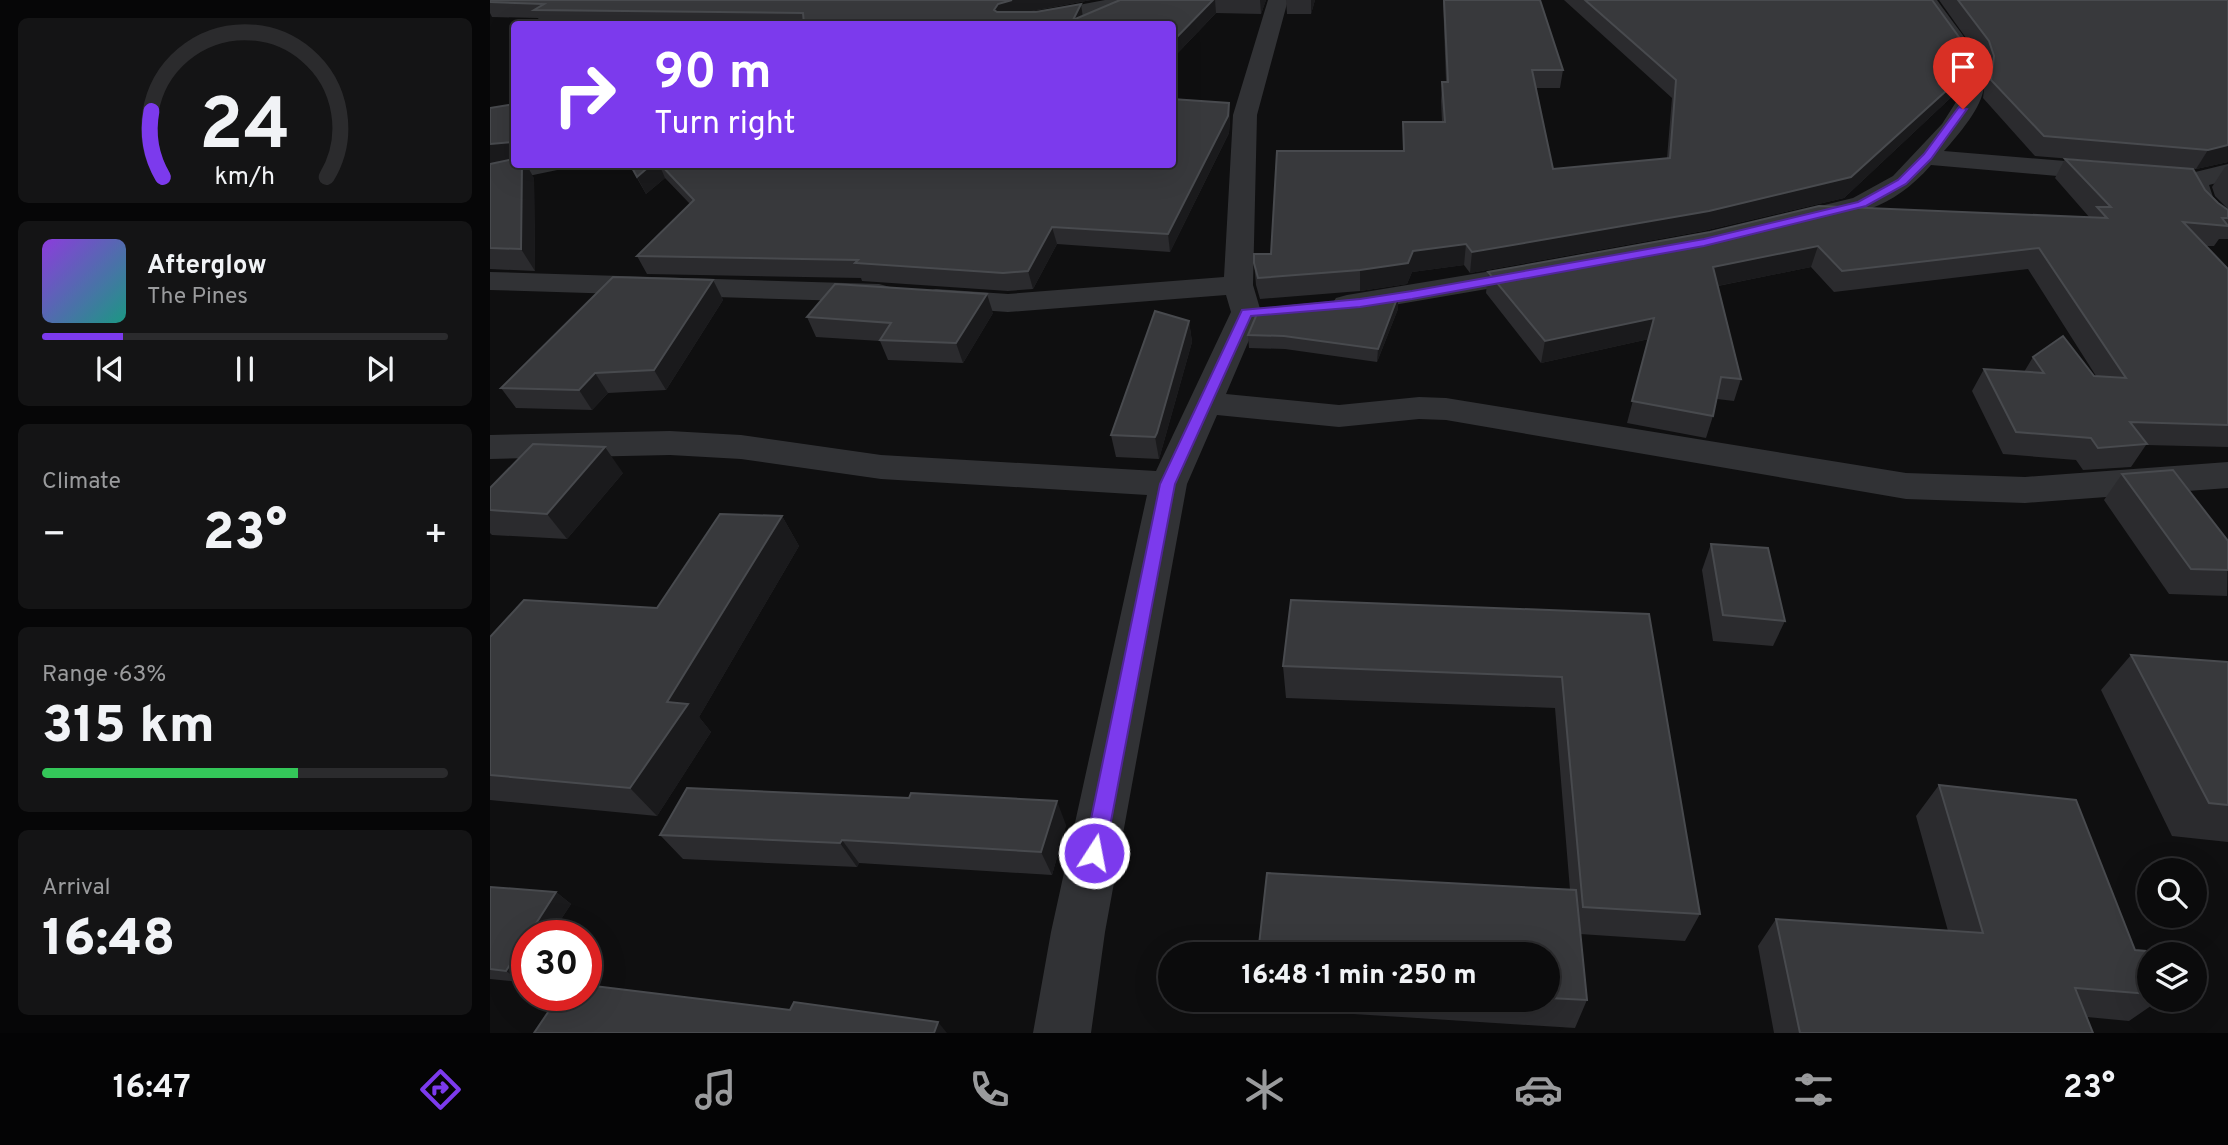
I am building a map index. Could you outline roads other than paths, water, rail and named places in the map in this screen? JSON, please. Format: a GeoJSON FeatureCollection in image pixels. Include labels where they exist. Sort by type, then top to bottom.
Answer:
{"type":"FeatureCollection","features":[{"type":"Feature","properties":{"kind":"street"},"geometry":{"type":"LineString","coordinates":[[1026,21],[1136,0]]}},
{"type":"Feature","properties":{"kind":"street"},"geometry":{"type":"LineString","coordinates":[[1062,1033],[1078,932],[1168,484],[1252,303],[1245,116],[1278,0]]}},
{"type":"Feature","properties":{"kind":"street"},"geometry":{"type":"LineString","coordinates":[[1768,227],[1862,204],[1902,182],[1951,128],[1974,91],[1975,76],[1969,61],[1927,0]]}},
{"type":"Feature","properties":{"kind":"street"},"geometry":{"type":"LineString","coordinates":[[1927,156],[2142,175]]}},
{"type":"Feature","properties":{"kind":"street"},"geometry":{"type":"LineString","coordinates":[[490,176],[532,168]]}},
{"type":"Feature","properties":{"kind":"street"},"geometry":{"type":"LineString","coordinates":[[2169,177],[2196,180],[2228,172]]}},
{"type":"Feature","properties":{"kind":"street"},"geometry":{"type":"LineString","coordinates":[[2196,180],[2195,187],[2200,197],[2228,226]]}},
{"type":"Feature","properties":{"kind":"street"},"geometry":{"type":"LineString","coordinates":[[1322,306],[1412,295],[1563,268]]}},
{"type":"Feature","properties":{"kind":"street"},"geometry":{"type":"LineString","coordinates":[[490,281],[872,293],[1007,303],[1252,303]]}},
{"type":"Feature","properties":{"kind":"street"},"geometry":{"type":"LineString","coordinates":[[1207,403],[1339,416],[1419,408],[1446,410],[1906,486],[2025,490],[2228,475]]}},
{"type":"Feature","properties":{"kind":"street"},"geometry":{"type":"LineString","coordinates":[[490,447],[670,443],[741,447],[881,467],[1168,484]]}}]}
